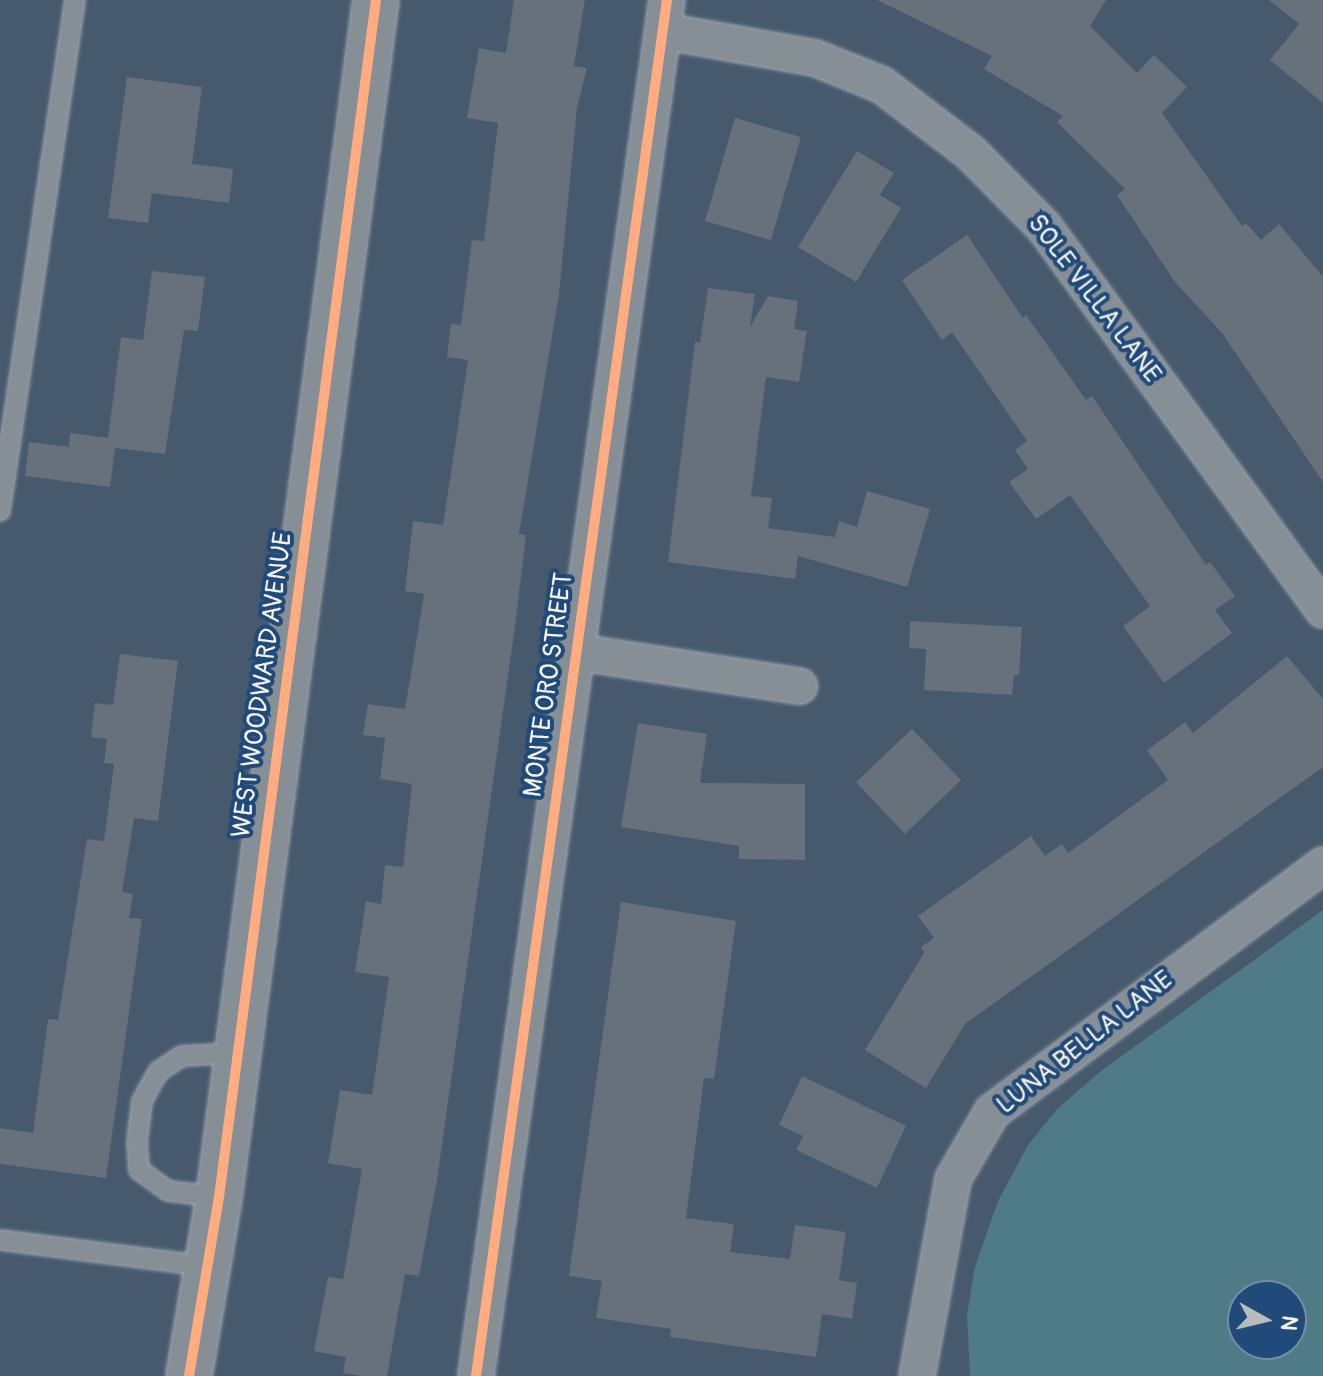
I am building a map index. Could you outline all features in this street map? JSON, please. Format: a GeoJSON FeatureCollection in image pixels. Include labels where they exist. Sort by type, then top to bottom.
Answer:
{"type":"FeatureCollection","features":[{"type":"Feature","properties":{"kind":"street","name":"WEST WOODWARD AVENUE"},"geometry":{"type":"LineString","coordinates":[[189,1376],[210,1266],[376,0]]}},
{"type":"Feature","properties":{"kind":"street","name":"SOLE VILLA LANE"},"geometry":{"type":"LineString","coordinates":[[665,16],[815,58],[882,85],[971,153],[1044,227],[1323,610]]}},
{"type":"Feature","properties":{"kind":"street","name":"MONTE ORO STREET"},"geometry":{"type":"LineString","coordinates":[[476,1376],[665,16]]}},
{"type":"Feature","properties":{"kind":"street"},"geometry":{"type":"LineString","coordinates":[[576,652],[799,686]]}},
{"type":"Feature","properties":{"kind":"street","name":"LUNA BELLA LANE"},"geometry":{"type":"LineString","coordinates":[[917,1376],[953,1179],[992,1112],[1323,865]]}},
{"type":"Feature","properties":{"kind":"lane"},"geometry":{"type":"LineString","coordinates":[[0,511],[75,0]]}},
{"type":"Feature","properties":{"kind":"lane"},"geometry":{"type":"LineString","coordinates":[[219,1197],[168,1191],[139,1170],[137,1143],[142,1101],[158,1072],[182,1056],[236,1053]]}},
{"type":"Feature","properties":{"kind":"lane"},"geometry":{"type":"LineString","coordinates":[[0,1240],[210,1266]]}},
{"type":"Feature","properties":{"kind":"green space"},"geometry":{"type":"Polygon","coordinates":[[[1323,910],[1323,1376],[970,1376],[967,1315],[975,1267],[998,1201],[1028,1145],[1057,1109],[1101,1071],[1323,910]]]}},
{"type":"Feature","properties":{"kind":"building"},"geometry":{"type":"Polygon","coordinates":[[[514,0],[585,0],[574,66],[587,68],[577,108],[559,294],[519,534],[526,535],[515,626],[437,1180],[419,1276],[405,1274],[387,1376],[361,1376],[343,1373],[346,1357],[314,1351],[328,1277],[343,1279],[362,1169],[328,1163],[340,1090],[372,1095],[389,977],[355,972],[366,901],[381,904],[385,865],[403,867],[412,784],[380,779],[385,738],[363,735],[368,704],[405,709],[424,594],[405,591],[413,521],[443,525],[468,360],[447,357],[451,324],[461,325],[472,240],[484,241],[498,123],[467,118],[479,48],[506,53],[514,0]]]}},
{"type":"Feature","properties":{"kind":"building"},"geometry":{"type":"Polygon","coordinates":[[[877,0],[1106,0],[1090,26],[1137,73],[1154,55],[1187,87],[1162,113],[1242,226],[1246,223],[1261,240],[1279,224],[1323,277],[1323,482],[1222,333],[1175,282],[1117,195],[1125,189],[1057,122],[1063,116],[984,69],[992,56],[877,0]]]}},
{"type":"Feature","properties":{"kind":"building"},"geometry":{"type":"Polygon","coordinates":[[[1269,0],[1323,0],[1323,103],[1270,60],[1299,24],[1269,0]]]}},
{"type":"Feature","properties":{"kind":"building"},"geometry":{"type":"Polygon","coordinates":[[[127,77],[202,87],[192,164],[233,169],[229,203],[152,193],[148,223],[108,218],[127,77]]]}},
{"type":"Feature","properties":{"kind":"building"},"geometry":{"type":"Polygon","coordinates":[[[735,118],[801,137],[771,240],[705,221],[735,118]]]}},
{"type":"Feature","properties":{"kind":"building"},"geometry":{"type":"Polygon","coordinates":[[[857,151],[894,173],[880,195],[901,208],[856,282],[798,247],[857,151]]]}},
{"type":"Feature","properties":{"kind":"building"},"geometry":{"type":"Polygon","coordinates":[[[967,235],[1023,318],[1026,315],[1086,400],[1092,396],[1206,565],[1210,562],[1235,596],[1215,610],[1232,633],[1164,683],[1123,626],[1150,606],[1070,495],[1036,519],[1009,482],[1028,469],[1015,450],[1027,441],[952,332],[942,340],[902,280],[967,235]]]}},
{"type":"Feature","properties":{"kind":"building"},"geometry":{"type":"Polygon","coordinates":[[[152,271],[205,277],[198,331],[184,330],[165,454],[115,448],[110,487],[25,476],[29,442],[69,447],[70,433],[108,438],[121,337],[143,340],[152,271]]]}},
{"type":"Feature","properties":{"kind":"building"},"geometry":{"type":"Polygon","coordinates":[[[708,288],[755,294],[750,327],[768,296],[798,301],[794,329],[807,331],[799,382],[766,377],[751,496],[772,498],[768,528],[835,537],[839,521],[857,527],[867,491],[930,509],[907,587],[798,556],[795,579],[668,562],[695,342],[700,343],[708,288]]]}},
{"type":"Feature","properties":{"kind":"building"},"geometry":{"type":"Polygon","coordinates":[[[910,621],[1022,627],[1019,675],[1014,675],[1012,695],[924,690],[926,649],[909,648],[910,621]]]}},
{"type":"Feature","properties":{"kind":"building"},"geometry":{"type":"Polygon","coordinates":[[[120,654],[178,661],[158,821],[134,818],[122,892],[133,894],[129,918],[142,919],[106,1178],[0,1164],[0,1128],[33,1133],[48,1019],[58,1020],[87,839],[104,841],[114,764],[104,763],[107,739],[91,737],[95,703],[113,705],[120,654]]]}},
{"type":"Feature","properties":{"kind":"building"},"geometry":{"type":"Polygon","coordinates":[[[1287,656],[1323,699],[1323,767],[965,1024],[926,1088],[865,1050],[924,953],[921,947],[934,938],[918,916],[1031,836],[1045,856],[1062,844],[1068,853],[1168,780],[1147,750],[1185,722],[1193,733],[1287,656]]]}},
{"type":"Feature","properties":{"kind":"building"},"geometry":{"type":"Polygon","coordinates":[[[638,723],[707,734],[700,783],[805,784],[805,860],[739,859],[739,846],[621,827],[638,723]]]}},
{"type":"Feature","properties":{"kind":"building"},"geometry":{"type":"Polygon","coordinates":[[[912,729],[961,780],[905,834],[856,782],[912,729]]]}},
{"type":"Feature","properties":{"kind":"building"},"geometry":{"type":"Polygon","coordinates":[[[621,902],[736,921],[714,1079],[704,1078],[686,1218],[734,1224],[730,1252],[790,1259],[795,1225],[846,1232],[839,1280],[857,1283],[852,1319],[822,1314],[816,1357],[670,1337],[671,1329],[596,1318],[602,1281],[569,1276],[621,902]]]}},
{"type":"Feature","properties":{"kind":"building"},"geometry":{"type":"Polygon","coordinates":[[[802,1076],[906,1126],[877,1188],[796,1150],[803,1136],[779,1125],[802,1076]]]}},
{"type":"Feature","properties":{"kind":"cycle path"},"geometry":{"type":"LineString","coordinates":[[189,1376],[219,1197],[376,0]]}},
{"type":"Feature","properties":{"kind":"cycle path"},"geometry":{"type":"LineString","coordinates":[[476,1376],[667,0]]}}]}
